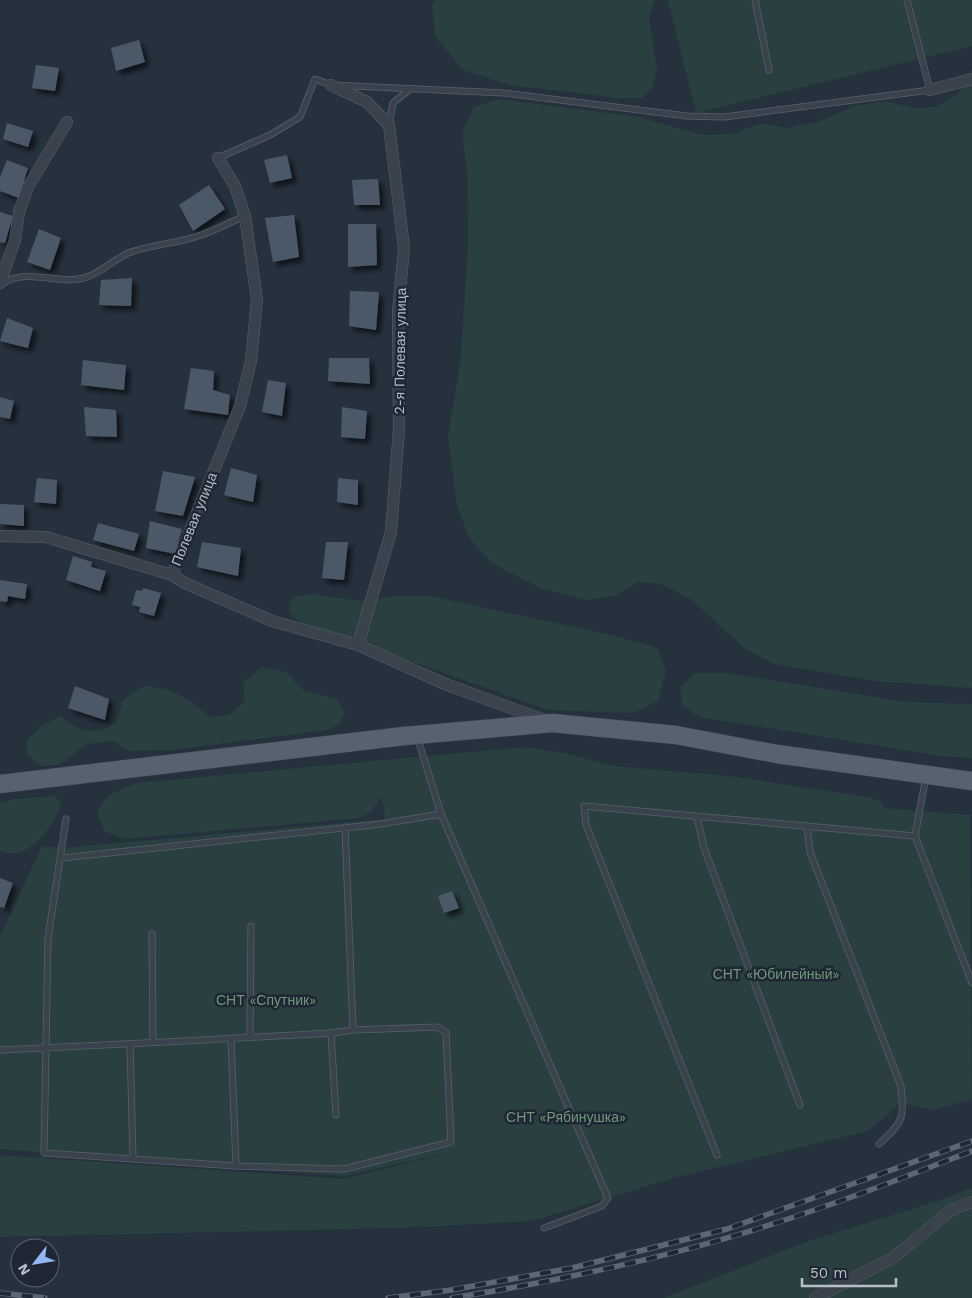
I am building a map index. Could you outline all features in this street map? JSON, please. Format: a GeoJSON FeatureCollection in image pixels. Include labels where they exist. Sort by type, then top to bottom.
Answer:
{"type":"FeatureCollection","features":[{"type":"Feature","properties":{"kind":"main road"},"geometry":{"type":"LineString","coordinates":[[0,784],[417,734],[552,723],[676,735],[777,754],[972,781]]}},
{"type":"Feature","properties":{"kind":"street"},"geometry":{"type":"LineString","coordinates":[[930,90],[972,79]]}},
{"type":"Feature","properties":{"kind":"street"},"geometry":{"type":"LineString","coordinates":[[331,85],[367,102],[389,125]]}},
{"type":"Feature","properties":{"kind":"street"},"geometry":{"type":"LineString","coordinates":[[0,284],[15,240],[19,212],[28,187],[67,122]]}},
{"type":"Feature","properties":{"kind":"street","name":"2-я Полевая улица"},"geometry":{"type":"LineString","coordinates":[[358,645],[391,532],[399,429],[398,312],[404,248],[389,125]]}},
{"type":"Feature","properties":{"kind":"street","name":"Полевая улица"},"geometry":{"type":"LineString","coordinates":[[218,158],[235,186],[245,216],[257,300],[251,361],[240,406],[172,575],[187,584],[272,621],[358,645],[445,684],[552,723]]}},
{"type":"Feature","properties":{"kind":"street"},"geometry":{"type":"LineString","coordinates":[[0,536],[46,537],[172,575]]}},
{"type":"Feature","properties":{"kind":"street"},"geometry":{"type":"LineString","coordinates":[[815,1298],[893,1258],[951,1210],[972,1202]]}},
{"type":"Feature","properties":{"kind":"lane"},"geometry":{"type":"LineString","coordinates":[[755,0],[769,70]]}},
{"type":"Feature","properties":{"kind":"lane"},"geometry":{"type":"LineString","coordinates":[[218,158],[270,135],[300,117],[315,79],[331,85],[504,93],[688,116],[724,118],[930,90],[907,0]]}},
{"type":"Feature","properties":{"kind":"lane"},"geometry":{"type":"LineString","coordinates":[[389,125],[393,103],[410,89]]}},
{"type":"Feature","properties":{"kind":"lane"},"geometry":{"type":"LineString","coordinates":[[0,284],[12,277],[25,275],[68,280],[85,278],[126,254],[156,245],[194,238],[245,216]]}},
{"type":"Feature","properties":{"kind":"lane"},"geometry":{"type":"LineString","coordinates":[[417,734],[441,814],[608,1198],[602,1206],[544,1228]]}},
{"type":"Feature","properties":{"kind":"lane"},"geometry":{"type":"LineString","coordinates":[[926,776],[915,836],[972,983]]}},
{"type":"Feature","properties":{"kind":"lane"},"geometry":{"type":"LineString","coordinates":[[717,1155],[586,824],[584,806],[915,836]]}},
{"type":"Feature","properties":{"kind":"lane"},"geometry":{"type":"LineString","coordinates":[[62,858],[345,827],[441,814]]}},
{"type":"Feature","properties":{"kind":"lane"},"geometry":{"type":"LineString","coordinates":[[697,817],[704,848],[800,1105]]}},
{"type":"Feature","properties":{"kind":"lane"},"geometry":{"type":"LineString","coordinates":[[0,1050],[46,1048],[130,1044],[231,1038],[250,1038],[353,1030],[437,1027],[446,1032],[451,1142],[344,1169],[236,1166],[44,1153],[46,1048],[48,938],[62,858],[63,830],[66,819]]}},
{"type":"Feature","properties":{"kind":"lane"},"geometry":{"type":"LineString","coordinates":[[807,826],[810,852],[901,1086],[903,1110],[898,1126],[879,1144]]}},
{"type":"Feature","properties":{"kind":"lane"},"geometry":{"type":"LineString","coordinates":[[345,827],[353,1030]]}},
{"type":"Feature","properties":{"kind":"lane"},"geometry":{"type":"LineString","coordinates":[[250,1038],[251,926]]}},
{"type":"Feature","properties":{"kind":"lane"},"geometry":{"type":"LineString","coordinates":[[152,934],[153,1042]]}},
{"type":"Feature","properties":{"kind":"lane"},"geometry":{"type":"LineString","coordinates":[[331,1033],[336,1115]]}},
{"type":"Feature","properties":{"kind":"lane"},"geometry":{"type":"LineString","coordinates":[[231,1038],[236,1166]]}},
{"type":"Feature","properties":{"kind":"lane"},"geometry":{"type":"LineString","coordinates":[[130,1044],[133,1159]]}},
{"type":"Feature","properties":{"kind":"green space"},"geometry":{"type":"Polygon","coordinates":[[[435,0],[655,0],[649,17],[657,69],[652,89],[642,98],[618,98],[509,85],[463,70],[435,36],[432,6],[435,0]]]}},
{"type":"Feature","properties":{"kind":"green space"},"geometry":{"type":"Polygon","coordinates":[[[668,0],[972,0],[972,46],[696,113],[668,0]]]}},
{"type":"Feature","properties":{"kind":"green space"},"geometry":{"type":"Polygon","coordinates":[[[972,69],[972,688],[876,681],[774,664],[745,649],[692,600],[662,584],[637,582],[615,596],[586,600],[543,589],[492,563],[469,538],[457,505],[448,436],[461,357],[468,240],[467,171],[462,132],[474,107],[499,99],[639,117],[702,135],[733,134],[761,123],[786,128],[818,122],[854,106],[886,101],[912,108],[935,107],[957,95],[972,69]]]}},
{"type":"Feature","properties":{"kind":"green space"},"geometry":{"type":"Polygon","coordinates":[[[310,594],[360,601],[395,596],[430,596],[616,636],[657,648],[666,671],[658,701],[634,713],[548,710],[298,621],[290,613],[289,603],[296,596],[310,594]]]}},
{"type":"Feature","properties":{"kind":"green space"},"geometry":{"type":"Polygon","coordinates":[[[261,667],[286,672],[304,691],[337,699],[345,712],[340,724],[327,730],[172,750],[128,751],[114,741],[87,744],[59,765],[41,766],[27,754],[27,740],[40,727],[61,716],[75,726],[87,731],[100,730],[116,723],[123,700],[144,686],[164,689],[180,695],[210,717],[229,715],[244,702],[244,682],[261,667]]]}},
{"type":"Feature","properties":{"kind":"green space"},"geometry":{"type":"Polygon","coordinates":[[[696,673],[727,673],[907,702],[972,704],[972,758],[942,756],[699,717],[682,705],[680,687],[696,673]]]}},
{"type":"Feature","properties":{"kind":"green space"},"geometry":{"type":"Polygon","coordinates":[[[524,747],[564,753],[614,766],[729,776],[867,797],[882,802],[884,808],[970,815],[972,1099],[933,1110],[901,1103],[868,1131],[673,1178],[532,1221],[400,1228],[0,1237],[0,1155],[344,1179],[457,1151],[343,1176],[0,1149],[0,936],[42,846],[62,848],[385,819],[382,796],[370,813],[359,818],[125,839],[104,831],[97,811],[109,795],[137,783],[524,747]]]}},
{"type":"Feature","properties":{"kind":"green space"},"geometry":{"type":"Polygon","coordinates":[[[54,796],[61,804],[52,823],[38,841],[20,852],[0,851],[0,803],[15,799],[54,796]]]}},
{"type":"Feature","properties":{"kind":"green space"},"geometry":{"type":"Polygon","coordinates":[[[972,1188],[972,1298],[664,1298],[809,1241],[938,1201],[972,1188]]]}},
{"type":"Feature","properties":{"kind":"building"},"geometry":{"type":"Polygon","coordinates":[[[139,40],[145,62],[116,71],[111,48],[139,40]]]}},
{"type":"Feature","properties":{"kind":"building"},"geometry":{"type":"Polygon","coordinates":[[[36,65],[59,68],[55,91],[32,88],[36,65]]]}},
{"type":"Feature","properties":{"kind":"building"},"geometry":{"type":"Polygon","coordinates":[[[7,123],[33,131],[28,147],[3,139],[7,123]]]}},
{"type":"Feature","properties":{"kind":"building"},"geometry":{"type":"Polygon","coordinates":[[[287,155],[292,178],[270,183],[264,160],[287,155]]]}},
{"type":"Feature","properties":{"kind":"building"},"geometry":{"type":"Polygon","coordinates":[[[7,160],[28,168],[19,198],[0,191],[0,177],[7,160]]]}},
{"type":"Feature","properties":{"kind":"building"},"geometry":{"type":"Polygon","coordinates":[[[378,179],[380,205],[354,205],[352,180],[378,179]]]}},
{"type":"Feature","properties":{"kind":"building"},"geometry":{"type":"Polygon","coordinates":[[[209,185],[225,209],[193,231],[179,205],[209,185]]]}},
{"type":"Feature","properties":{"kind":"building"},"geometry":{"type":"Polygon","coordinates":[[[0,212],[13,216],[5,243],[0,242],[0,212]]]}},
{"type":"Feature","properties":{"kind":"building"},"geometry":{"type":"Polygon","coordinates":[[[294,215],[299,257],[273,262],[265,218],[294,215]]]}},
{"type":"Feature","properties":{"kind":"building"},"geometry":{"type":"Polygon","coordinates":[[[348,224],[376,224],[377,265],[348,267],[348,224]]]}},
{"type":"Feature","properties":{"kind":"building"},"geometry":{"type":"Polygon","coordinates":[[[39,229],[61,238],[50,270],[27,262],[39,229]]]}},
{"type":"Feature","properties":{"kind":"building"},"geometry":{"type":"Polygon","coordinates":[[[132,278],[131,306],[99,305],[101,280],[132,278]]]}},
{"type":"Feature","properties":{"kind":"building"},"geometry":{"type":"Polygon","coordinates":[[[350,291],[379,292],[376,330],[349,326],[350,291]]]}},
{"type":"Feature","properties":{"kind":"building"},"geometry":{"type":"Polygon","coordinates":[[[7,318],[33,328],[28,348],[0,341],[7,318]]]}},
{"type":"Feature","properties":{"kind":"building"},"geometry":{"type":"Polygon","coordinates":[[[329,358],[369,358],[370,384],[328,381],[329,358]]]}},
{"type":"Feature","properties":{"kind":"building"},"geometry":{"type":"Polygon","coordinates":[[[83,360],[126,365],[124,390],[81,385],[83,360]]]}},
{"type":"Feature","properties":{"kind":"building"},"geometry":{"type":"Polygon","coordinates":[[[191,368],[214,371],[213,390],[230,395],[228,415],[184,409],[191,368]]]}},
{"type":"Feature","properties":{"kind":"building"},"geometry":{"type":"Polygon","coordinates":[[[268,380],[286,383],[282,416],[262,412],[268,380]]]}},
{"type":"Feature","properties":{"kind":"building"},"geometry":{"type":"Polygon","coordinates":[[[0,397],[14,401],[10,419],[0,417],[0,397]]]}},
{"type":"Feature","properties":{"kind":"building"},"geometry":{"type":"Polygon","coordinates":[[[84,407],[116,410],[117,437],[86,436],[84,407]]]}},
{"type":"Feature","properties":{"kind":"building"},"geometry":{"type":"Polygon","coordinates":[[[342,407],[367,411],[365,439],[341,437],[342,407]]]}},
{"type":"Feature","properties":{"kind":"building"},"geometry":{"type":"Polygon","coordinates":[[[231,468],[257,475],[253,502],[224,495],[231,468]]]}},
{"type":"Feature","properties":{"kind":"building"},"geometry":{"type":"Polygon","coordinates":[[[163,471],[195,477],[183,516],[155,511],[163,471]]]}},
{"type":"Feature","properties":{"kind":"building"},"geometry":{"type":"Polygon","coordinates":[[[37,478],[57,480],[56,504],[34,502],[37,478]]]}},
{"type":"Feature","properties":{"kind":"building"},"geometry":{"type":"Polygon","coordinates":[[[338,478],[358,480],[358,505],[337,502],[338,478]]]}},
{"type":"Feature","properties":{"kind":"building"},"geometry":{"type":"Polygon","coordinates":[[[0,504],[24,505],[24,526],[0,524],[0,504]]]}},
{"type":"Feature","properties":{"kind":"building"},"geometry":{"type":"Polygon","coordinates":[[[150,521],[182,529],[175,554],[146,548],[150,521]]]}},
{"type":"Feature","properties":{"kind":"building"},"geometry":{"type":"Polygon","coordinates":[[[98,523],[139,534],[134,551],[93,540],[98,523]]]}},
{"type":"Feature","properties":{"kind":"building"},"geometry":{"type":"Polygon","coordinates":[[[202,542],[241,548],[238,576],[197,567],[202,542]]]}},
{"type":"Feature","properties":{"kind":"building"},"geometry":{"type":"Polygon","coordinates":[[[326,542],[348,542],[344,580],[322,578],[326,542]]]}},
{"type":"Feature","properties":{"kind":"building"},"geometry":{"type":"Polygon","coordinates":[[[73,556],[92,562],[91,567],[106,571],[100,591],[66,580],[73,556]]]}},
{"type":"Feature","properties":{"kind":"building"},"geometry":{"type":"Polygon","coordinates":[[[0,580],[27,584],[25,599],[8,596],[7,602],[0,601],[0,580]]]}},
{"type":"Feature","properties":{"kind":"building"},"geometry":{"type":"Polygon","coordinates":[[[143,588],[161,593],[154,616],[139,612],[140,607],[132,605],[136,590],[142,591],[143,588]]]}},
{"type":"Feature","properties":{"kind":"building"},"geometry":{"type":"Polygon","coordinates":[[[75,686],[109,699],[105,720],[68,708],[75,686]]]}},
{"type":"Feature","properties":{"kind":"building"},"geometry":{"type":"Polygon","coordinates":[[[0,878],[13,883],[4,908],[0,907],[0,878]]]}},
{"type":"Feature","properties":{"kind":"building"},"geometry":{"type":"Polygon","coordinates":[[[452,891],[459,908],[444,913],[438,896],[452,891]]]}},
{"type":"Feature","properties":{"kind":"railway"},"geometry":{"type":"LineString","coordinates":[[388,1298],[451,1290],[572,1268],[727,1229],[972,1141]]}},
{"type":"Feature","properties":{"kind":"railway"},"geometry":{"type":"LineString","coordinates":[[452,1298],[593,1272],[732,1237],[879,1187],[972,1151]]}},
{"type":"Feature","properties":{"kind":"railway"},"geometry":{"type":"LineString","coordinates":[[0,1293],[45,1298]]}},
{"type":"Feature","properties":{"kind":"park label","name":"СНТ «Юбилейный»"},"geometry":{"type":"Point","coordinates":[776,974]}},
{"type":"Feature","properties":{"kind":"park label","name":"СНТ «Спутник»"},"geometry":{"type":"Point","coordinates":[266,1000]}},
{"type":"Feature","properties":{"kind":"park label","name":"СНТ «Рябинушка»"},"geometry":{"type":"Point","coordinates":[566,1117]}}]}
